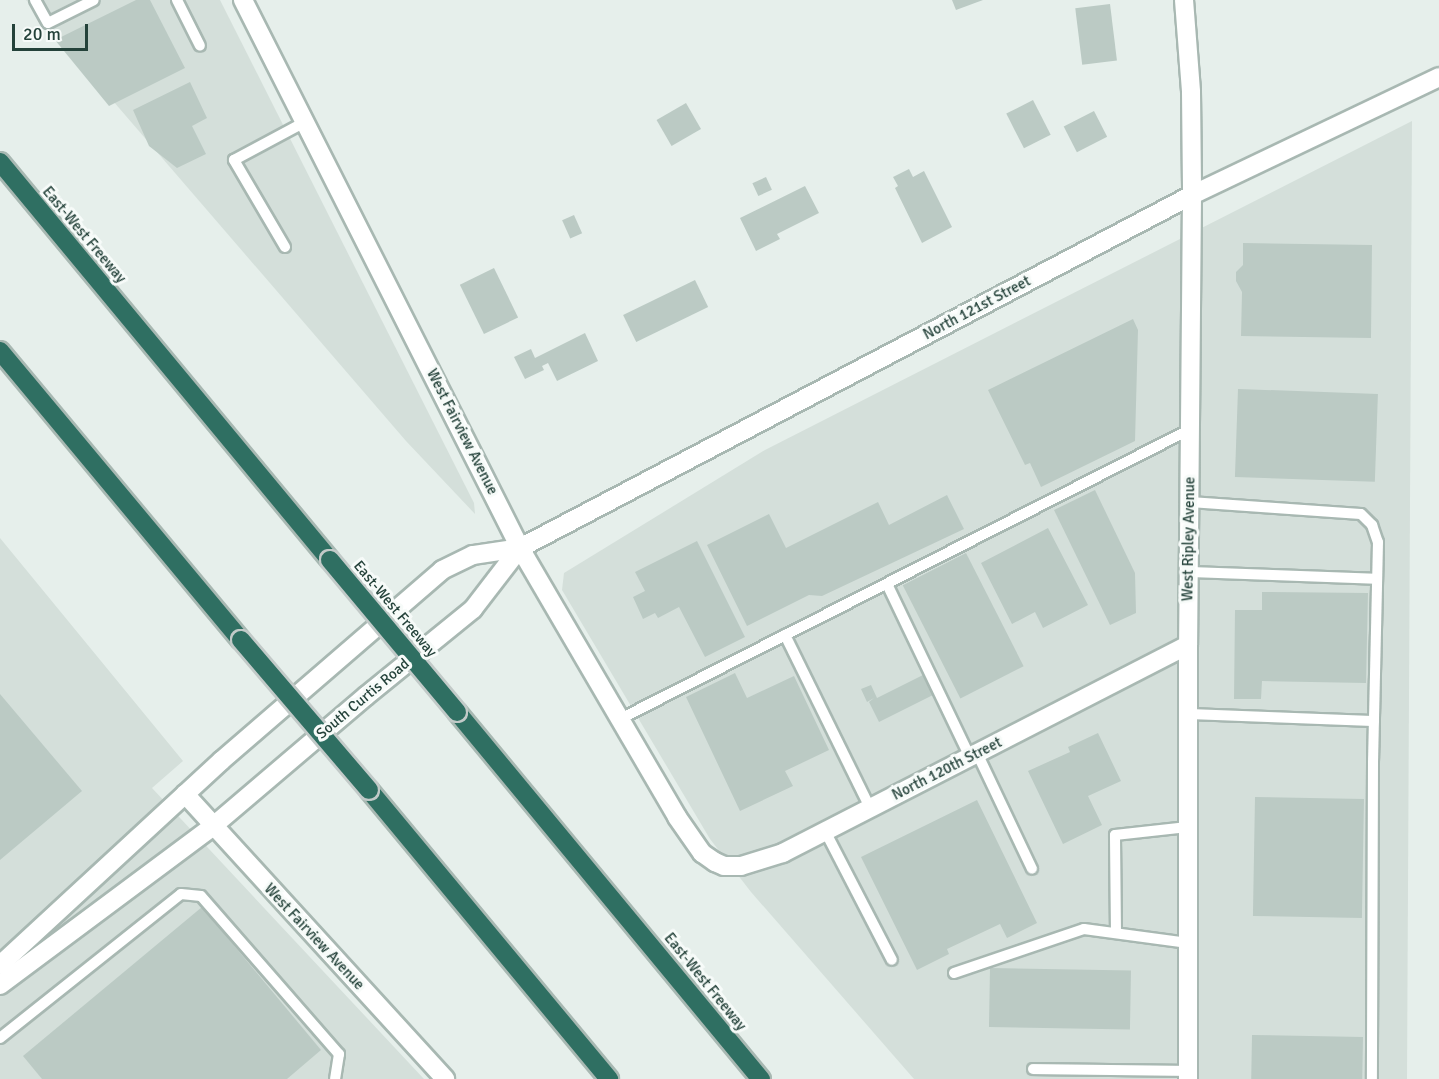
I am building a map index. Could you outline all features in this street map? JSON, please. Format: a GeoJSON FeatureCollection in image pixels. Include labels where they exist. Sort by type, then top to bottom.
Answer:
{"type":"FeatureCollection","features":[{"type":"Feature","properties":{"kind":"highway","name":"East-West Freeway"},"geometry":{"type":"LineString","coordinates":[[0,162],[761,1079]]}},
{"type":"Feature","properties":{"kind":"highway"},"geometry":{"type":"LineString","coordinates":[[0,351],[609,1079]]}},
{"type":"Feature","properties":{"kind":"street","name":"West Fairview Avenue"},"geometry":{"type":"LineString","coordinates":[[243,0],[520,548],[676,817],[702,853]]}},
{"type":"Feature","properties":{"kind":"street","name":"West Ripley Avenue"},"geometry":{"type":"LineString","coordinates":[[1184,0],[1191,92],[1192,195],[1188,645],[1188,1075]]}},
{"type":"Feature","properties":{"kind":"street","name":"North 121st Street"},"geometry":{"type":"LineString","coordinates":[[520,548],[1192,195],[1439,77]]}},
{"type":"Feature","properties":{"kind":"street"},"geometry":{"type":"LineString","coordinates":[[0,965],[185,794],[442,570],[473,555],[520,548]]}},
{"type":"Feature","properties":{"kind":"street","name":"South Curtis Road"},"geometry":{"type":"LineString","coordinates":[[0,985],[212,827],[366,696],[473,609],[520,548]]}},
{"type":"Feature","properties":{"kind":"street","name":"North 120th Street"},"geometry":{"type":"LineString","coordinates":[[702,853],[724,866],[741,866],[783,853],[1188,645]]}},
{"type":"Feature","properties":{"kind":"street","name":"West Fairview Avenue"},"geometry":{"type":"LineString","coordinates":[[185,794],[212,827],[445,1079]]}},
{"type":"Feature","properties":{"kind":"lane"},"geometry":{"type":"LineString","coordinates":[[35,0],[48,24],[94,0]]}},
{"type":"Feature","properties":{"kind":"lane"},"geometry":{"type":"LineString","coordinates":[[177,0],[200,46]]}},
{"type":"Feature","properties":{"kind":"lane"},"geometry":{"type":"LineString","coordinates":[[285,247],[234,160],[305,122]]}},
{"type":"Feature","properties":{"kind":"lane"},"geometry":{"type":"LineString","coordinates":[[620,719],[1191,429]]}},
{"type":"Feature","properties":{"kind":"lane"},"geometry":{"type":"LineString","coordinates":[[1190,502],[1362,514],[1372,525],[1378,542],[1374,721],[1372,1079]]}},
{"type":"Feature","properties":{"kind":"lane"},"geometry":{"type":"LineString","coordinates":[[1189,572],[1377,579]]}},
{"type":"Feature","properties":{"kind":"lane"},"geometry":{"type":"LineString","coordinates":[[887,584],[1032,869]]}},
{"type":"Feature","properties":{"kind":"lane"},"geometry":{"type":"LineString","coordinates":[[785,635],[870,808]]}},
{"type":"Feature","properties":{"kind":"lane"},"geometry":{"type":"LineString","coordinates":[[1188,714],[1374,721]]}},
{"type":"Feature","properties":{"kind":"lane"},"geometry":{"type":"LineString","coordinates":[[1116,933],[1115,835],[1188,827]]}},
{"type":"Feature","properties":{"kind":"lane"},"geometry":{"type":"LineString","coordinates":[[825,831],[892,960]]}},
{"type":"Feature","properties":{"kind":"lane"},"geometry":{"type":"LineString","coordinates":[[0,1038],[181,894],[201,896],[339,1054],[335,1079]]}},
{"type":"Feature","properties":{"kind":"lane"},"geometry":{"type":"LineString","coordinates":[[954,973],[1084,929],[1188,943]]}},
{"type":"Feature","properties":{"kind":"lane"},"geometry":{"type":"LineString","coordinates":[[1033,1069],[1188,1075]]}},
{"type":"Feature","properties":{"kind":"shaded area"},"geometry":{"type":"Polygon","coordinates":[[[26,0],[220,0],[474,503],[475,514],[406,441],[26,0]]]}},
{"type":"Feature","properties":{"kind":"shaded area"},"geometry":{"type":"Polygon","coordinates":[[[1412,121],[1407,1079],[914,1079],[751,892],[710,839],[562,590],[564,573],[765,450],[1412,121]]]}},
{"type":"Feature","properties":{"kind":"shaded area"},"geometry":{"type":"Polygon","coordinates":[[[0,538],[183,761],[152,788],[424,1079],[0,1079],[0,538]]]}},
{"type":"Feature","properties":{"kind":"building"},"geometry":{"type":"Polygon","coordinates":[[[136,0],[150,0],[185,68],[109,106],[55,40],[136,0]]]}},
{"type":"Feature","properties":{"kind":"building"},"geometry":{"type":"Polygon","coordinates":[[[952,0],[983,0],[956,10],[952,0]]]}},
{"type":"Feature","properties":{"kind":"building"},"geometry":{"type":"Polygon","coordinates":[[[1110,4],[1117,61],[1082,65],[1075,8],[1110,4]]]}},
{"type":"Feature","properties":{"kind":"building"},"geometry":{"type":"Polygon","coordinates":[[[190,82],[207,118],[192,126],[206,154],[177,168],[149,146],[133,110],[190,82]]]}},
{"type":"Feature","properties":{"kind":"building"},"geometry":{"type":"Polygon","coordinates":[[[1033,100],[1051,135],[1024,148],[1006,114],[1033,100]]]}},
{"type":"Feature","properties":{"kind":"building"},"geometry":{"type":"Polygon","coordinates":[[[686,103],[701,129],[672,146],[657,120],[686,103]]]}},
{"type":"Feature","properties":{"kind":"building"},"geometry":{"type":"Polygon","coordinates":[[[1094,111],[1107,137],[1077,152],[1064,126],[1094,111]]]}},
{"type":"Feature","properties":{"kind":"building"},"geometry":{"type":"Polygon","coordinates":[[[909,169],[913,177],[924,171],[952,227],[922,243],[895,188],[898,186],[893,177],[909,169]]]}},
{"type":"Feature","properties":{"kind":"building"},"geometry":{"type":"Polygon","coordinates":[[[766,177],[772,190],[758,196],[752,183],[766,177]]]}},
{"type":"Feature","properties":{"kind":"building"},"geometry":{"type":"Polygon","coordinates":[[[805,186],[819,213],[777,234],[780,239],[756,251],[740,218],[805,186]]]}},
{"type":"Feature","properties":{"kind":"building"},"geometry":{"type":"Polygon","coordinates":[[[574,215],[582,233],[570,239],[562,220],[574,215]]]}},
{"type":"Feature","properties":{"kind":"building"},"geometry":{"type":"Polygon","coordinates":[[[1243,243],[1372,245],[1371,338],[1241,336],[1242,292],[1236,281],[1236,272],[1243,265],[1243,243]]]}},
{"type":"Feature","properties":{"kind":"building"},"geometry":{"type":"Polygon","coordinates":[[[494,268],[518,317],[484,334],[460,285],[494,268]]]}},
{"type":"Feature","properties":{"kind":"building"},"geometry":{"type":"Polygon","coordinates":[[[695,280],[708,307],[636,342],[623,315],[695,280]]]}},
{"type":"Feature","properties":{"kind":"building"},"geometry":{"type":"Polygon","coordinates":[[[1133,319],[1138,330],[1135,441],[1041,487],[1030,463],[1025,465],[988,390],[1133,319]]]}},
{"type":"Feature","properties":{"kind":"building"},"geometry":{"type":"Polygon","coordinates":[[[585,333],[598,361],[557,381],[548,363],[542,366],[544,370],[525,379],[514,357],[531,349],[535,358],[585,333]]]}},
{"type":"Feature","properties":{"kind":"building"},"geometry":{"type":"Polygon","coordinates":[[[1238,389],[1378,394],[1375,482],[1235,477],[1238,389]]]}},
{"type":"Feature","properties":{"kind":"building"},"geometry":{"type":"Polygon","coordinates":[[[1095,490],[1135,573],[1136,613],[1110,625],[1054,510],[1095,490]]]}},
{"type":"Feature","properties":{"kind":"building"},"geometry":{"type":"Polygon","coordinates":[[[947,495],[964,529],[822,596],[809,595],[747,626],[707,545],[769,514],[786,548],[878,502],[889,525],[947,495]]]}},
{"type":"Feature","properties":{"kind":"building"},"geometry":{"type":"Polygon","coordinates":[[[1048,528],[1088,605],[1043,628],[1035,612],[1012,624],[981,563],[1048,528]]]}},
{"type":"Feature","properties":{"kind":"building"},"geometry":{"type":"Polygon","coordinates":[[[697,541],[745,637],[705,657],[679,607],[658,618],[655,613],[643,619],[633,597],[645,591],[635,572],[697,541]]]}},
{"type":"Feature","properties":{"kind":"building"},"geometry":{"type":"Polygon","coordinates":[[[966,553],[1024,666],[960,698],[903,585],[966,553]]]}},
{"type":"Feature","properties":{"kind":"building"},"geometry":{"type":"Polygon","coordinates":[[[1262,592],[1368,593],[1366,683],[1262,681],[1261,699],[1234,699],[1235,610],[1262,610],[1262,592]]]}},
{"type":"Feature","properties":{"kind":"building"},"geometry":{"type":"Polygon","coordinates":[[[735,673],[747,698],[794,676],[829,750],[785,771],[793,786],[740,811],[686,697],[735,673]]]}},
{"type":"Feature","properties":{"kind":"building"},"geometry":{"type":"Polygon","coordinates":[[[923,675],[933,695],[879,722],[869,702],[874,698],[867,702],[861,689],[871,685],[877,698],[923,675]]]}},
{"type":"Feature","properties":{"kind":"building"},"geometry":{"type":"Polygon","coordinates":[[[0,694],[82,791],[0,860],[0,694]]]}},
{"type":"Feature","properties":{"kind":"building"},"geometry":{"type":"Polygon","coordinates":[[[1098,733],[1121,781],[1088,796],[1102,825],[1063,844],[1028,771],[1070,752],[1068,747],[1098,733]]]}},
{"type":"Feature","properties":{"kind":"building"},"geometry":{"type":"Polygon","coordinates":[[[1255,797],[1364,799],[1362,918],[1253,916],[1255,797]]]}},
{"type":"Feature","properties":{"kind":"building"},"geometry":{"type":"Polygon","coordinates":[[[977,800],[1037,923],[1007,938],[1000,924],[947,949],[949,954],[917,970],[861,857],[977,800]]]}},
{"type":"Feature","properties":{"kind":"building"},"geometry":{"type":"Polygon","coordinates":[[[202,907],[321,1050],[287,1079],[42,1079],[23,1056],[202,907]]]}},
{"type":"Feature","properties":{"kind":"building"},"geometry":{"type":"Polygon","coordinates":[[[990,968],[1131,970],[1130,1029],[989,1027],[990,968]]]}},
{"type":"Feature","properties":{"kind":"building"},"geometry":{"type":"Polygon","coordinates":[[[1252,1035],[1363,1037],[1362,1079],[1251,1079],[1252,1035]]]}}]}
